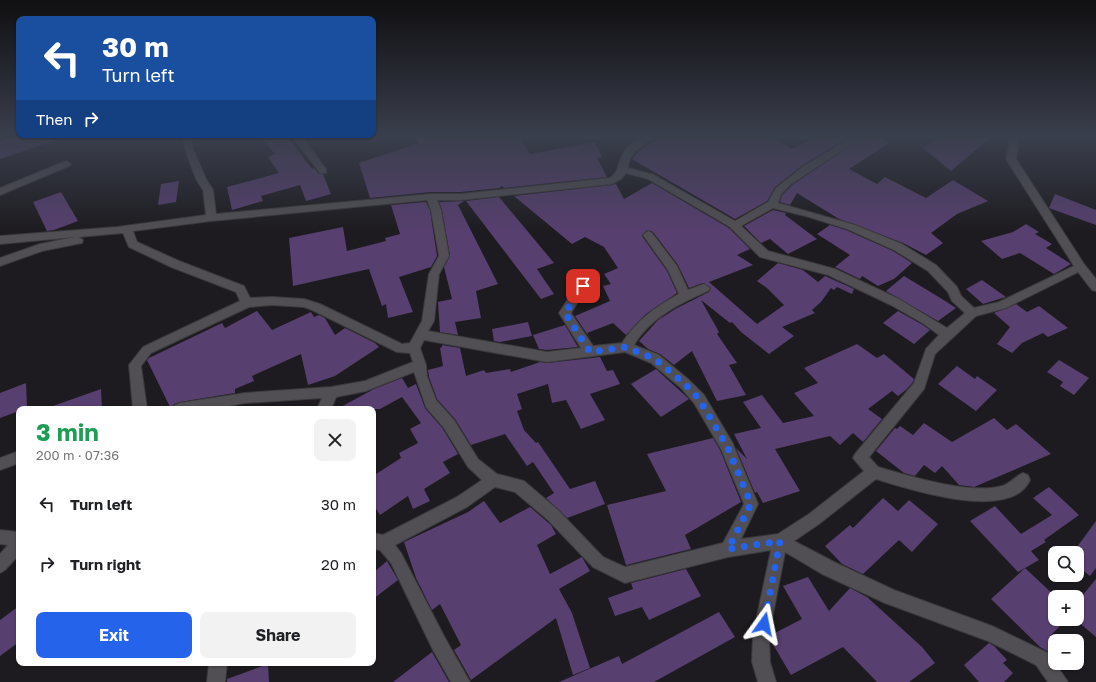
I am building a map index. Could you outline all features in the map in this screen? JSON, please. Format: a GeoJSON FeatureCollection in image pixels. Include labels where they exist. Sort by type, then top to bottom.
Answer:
{"type":"FeatureCollection","features":[{"type":"Feature","properties":{"kind":"street"},"geometry":{"type":"LineString","coordinates":[[0,192],[57,168]]}},
{"type":"Feature","properties":{"kind":"street"},"geometry":{"type":"LineString","coordinates":[[197,168],[201,179],[208,190],[211,218]]}},
{"type":"Feature","properties":{"kind":"street"},"geometry":{"type":"LineString","coordinates":[[321,168],[323,171]]}},
{"type":"Feature","properties":{"kind":"street"},"geometry":{"type":"LineString","coordinates":[[773,204],[774,198],[779,190],[812,168]]}},
{"type":"Feature","properties":{"kind":"street"},"geometry":{"type":"LineString","coordinates":[[1017,168],[1080,267],[1096,287]]}},
{"type":"Feature","properties":{"kind":"street"},"geometry":{"type":"LineString","coordinates":[[0,240],[122,230],[211,218],[431,198],[461,197],[612,180],[620,176],[624,170],[651,177],[734,225],[764,254],[831,272],[895,302],[928,321],[947,335]]}},
{"type":"Feature","properties":{"kind":"street"},"geometry":{"type":"LineString","coordinates":[[414,348],[428,321],[434,274],[444,256],[436,210],[431,198]]}},
{"type":"Feature","properties":{"kind":"street"},"geometry":{"type":"LineString","coordinates":[[734,225],[743,222],[773,204],[851,227],[898,247],[932,268],[953,290],[956,298],[972,313]]}},
{"type":"Feature","properties":{"kind":"street"},"geometry":{"type":"LineString","coordinates":[[0,262],[40,248],[122,230]]}},
{"type":"Feature","properties":{"kind":"street"},"geometry":{"type":"LineString","coordinates":[[122,230],[133,244],[175,264],[240,290],[247,303]]}},
{"type":"Feature","properties":{"kind":"street"},"geometry":{"type":"LineString","coordinates":[[0,233],[25,238]]}},
{"type":"Feature","properties":{"kind":"street"},"geometry":{"type":"LineString","coordinates":[[648,234],[673,269],[685,295]]}},
{"type":"Feature","properties":{"kind":"street"},"geometry":{"type":"LineString","coordinates":[[1023,480],[1004,492],[975,496],[900,480],[874,472],[860,458],[920,385],[930,352],[972,313],[1002,305],[1080,267]]}},
{"type":"Feature","properties":{"kind":"street"},"geometry":{"type":"LineString","coordinates":[[589,276],[565,313],[590,352]]}},
{"type":"Feature","properties":{"kind":"street"},"geometry":{"type":"LineString","coordinates":[[626,347],[631,337],[649,320],[685,295],[704,288]]}},
{"type":"Feature","properties":{"kind":"street"},"geometry":{"type":"LineString","coordinates":[[140,406],[135,365],[147,350],[247,303],[272,301],[304,303],[316,307],[401,349],[414,348]]}},
{"type":"Feature","properties":{"kind":"street"},"geometry":{"type":"LineString","coordinates":[[422,335],[547,357],[626,347],[655,359],[685,384],[699,399],[727,446],[751,504],[728,549]]}},
{"type":"Feature","properties":{"kind":"street"},"geometry":{"type":"LineString","coordinates":[[414,348],[420,365],[421,376],[431,403],[449,424],[473,463],[493,480],[519,486],[553,515],[598,562],[625,575],[728,549],[780,541],[814,519],[874,472]]}},
{"type":"Feature","properties":{"kind":"street"},"geometry":{"type":"LineString","coordinates":[[198,406],[245,398],[331,392],[366,386],[420,365]]}},
{"type":"Feature","properties":{"kind":"street"},"geometry":{"type":"LineString","coordinates":[[325,406],[331,392]]}},
{"type":"Feature","properties":{"kind":"street"},"geometry":{"type":"LineString","coordinates":[[0,464],[16,459]]}},
{"type":"Feature","properties":{"kind":"street"},"geometry":{"type":"LineString","coordinates":[[461,682],[439,644],[396,558],[378,542],[462,502],[493,480]]}},
{"type":"Feature","properties":{"kind":"street"},"geometry":{"type":"LineString","coordinates":[[0,537],[16,539]]}},
{"type":"Feature","properties":{"kind":"street"},"geometry":{"type":"LineString","coordinates":[[767,682],[762,662],[761,635],[780,541]]}},
{"type":"Feature","properties":{"kind":"street"},"geometry":{"type":"LineString","coordinates":[[780,541],[828,568],[891,597],[992,634],[1042,659],[1059,682]]}},
{"type":"Feature","properties":{"kind":"street"},"geometry":{"type":"LineString","coordinates":[[0,565],[16,547]]}},
{"type":"Feature","properties":{"kind":"street"},"geometry":{"type":"LineString","coordinates":[[216,682],[218,666]]}},
{"type":"Feature","properties":{"kind":"building"},"geometry":{"type":"Polygon","coordinates":[[[275,168],[314,168],[319,174],[323,174],[331,194],[306,201],[300,185],[261,196],[263,201],[232,210],[227,187],[279,173],[275,168]]]}},
{"type":"Feature","properties":{"kind":"building"},"geometry":{"type":"Polygon","coordinates":[[[361,168],[602,168],[607,177],[504,188],[502,186],[499,188],[461,192],[431,192],[370,198],[361,168]]]}},
{"type":"Feature","properties":{"kind":"building"},"geometry":{"type":"Polygon","coordinates":[[[647,168],[799,168],[775,187],[767,201],[735,219],[647,168]]]}},
{"type":"Feature","properties":{"kind":"building"},"geometry":{"type":"Polygon","coordinates":[[[818,168],[851,168],[849,169],[877,184],[885,177],[926,198],[953,180],[988,201],[957,214],[931,233],[943,243],[926,255],[903,243],[839,219],[797,193],[790,205],[780,202],[782,195],[792,185],[818,168]]]}},
{"type":"Feature","properties":{"kind":"building"},"geometry":{"type":"Polygon","coordinates":[[[947,168],[955,168],[951,171],[947,168]]]}},
{"type":"Feature","properties":{"kind":"building"},"geometry":{"type":"Polygon","coordinates":[[[179,181],[176,202],[158,205],[161,184],[179,181]]]}},
{"type":"Feature","properties":{"kind":"building"},"geometry":{"type":"Polygon","coordinates":[[[652,183],[729,228],[750,249],[737,255],[753,265],[709,282],[757,324],[784,305],[767,288],[757,281],[778,263],[803,270],[818,282],[825,276],[854,289],[852,294],[837,287],[834,290],[831,288],[821,302],[812,310],[815,313],[782,327],[794,336],[769,354],[741,332],[732,322],[730,323],[701,300],[719,332],[717,334],[737,363],[729,365],[746,395],[717,401],[692,351],[674,365],[660,354],[648,349],[639,341],[658,320],[677,308],[709,292],[711,288],[703,283],[689,288],[678,265],[653,232],[647,230],[642,236],[667,271],[677,293],[646,314],[626,335],[613,323],[587,333],[591,340],[575,316],[610,301],[603,286],[611,284],[604,274],[618,268],[604,247],[585,237],[572,244],[514,196],[616,184],[624,199],[652,183]]]}},
{"type":"Feature","properties":{"kind":"building"},"geometry":{"type":"Polygon","coordinates":[[[61,192],[78,221],[47,231],[33,202],[61,192]]]}},
{"type":"Feature","properties":{"kind":"building"},"geometry":{"type":"Polygon","coordinates":[[[1055,194],[1096,210],[1096,225],[1049,208],[1055,194]]]}},
{"type":"Feature","properties":{"kind":"building"},"geometry":{"type":"Polygon","coordinates":[[[499,197],[554,263],[537,269],[554,294],[541,299],[466,201],[499,197]]]}},
{"type":"Feature","properties":{"kind":"building"},"geometry":{"type":"Polygon","coordinates":[[[464,201],[458,205],[498,284],[476,291],[481,318],[455,322],[458,335],[440,332],[438,302],[452,299],[444,267],[450,256],[442,210],[439,202],[464,201]]]}},
{"type":"Feature","properties":{"kind":"building"},"geometry":{"type":"Polygon","coordinates":[[[426,202],[430,210],[437,256],[431,267],[399,277],[413,312],[388,318],[386,304],[382,306],[369,269],[293,286],[289,238],[343,227],[347,251],[386,241],[385,238],[400,234],[391,205],[426,202]]]}},
{"type":"Feature","properties":{"kind":"building"},"geometry":{"type":"Polygon","coordinates":[[[773,210],[786,213],[785,215],[817,239],[788,254],[770,239],[761,243],[744,226],[773,210]]]}},
{"type":"Feature","properties":{"kind":"building"},"geometry":{"type":"Polygon","coordinates":[[[1026,224],[1039,232],[1035,234],[1052,244],[1046,248],[1071,264],[1054,274],[1020,253],[1002,259],[981,241],[1013,232],[1026,224]]]}},
{"type":"Feature","properties":{"kind":"building"},"geometry":{"type":"Polygon","coordinates":[[[830,225],[846,230],[893,251],[912,263],[894,279],[878,286],[862,276],[860,279],[835,267],[850,255],[817,234],[830,225]]]}},
{"type":"Feature","properties":{"kind":"building"},"geometry":{"type":"Polygon","coordinates":[[[904,276],[956,308],[938,321],[886,291],[904,276]]]}},
{"type":"Feature","properties":{"kind":"building"},"geometry":{"type":"Polygon","coordinates":[[[982,280],[1006,297],[983,304],[966,289],[982,280]]]}},
{"type":"Feature","properties":{"kind":"building"},"geometry":{"type":"Polygon","coordinates":[[[1016,304],[1027,312],[1039,306],[1068,328],[1048,337],[1043,333],[1022,343],[1012,353],[997,344],[1010,327],[994,313],[1016,304]]]}},
{"type":"Feature","properties":{"kind":"building"},"geometry":{"type":"Polygon","coordinates":[[[257,311],[272,330],[311,312],[314,317],[319,315],[325,318],[335,335],[345,328],[375,343],[379,347],[335,376],[308,385],[301,354],[252,376],[254,381],[235,389],[235,393],[180,402],[170,406],[147,360],[222,323],[225,328],[257,311]]]}},
{"type":"Feature","properties":{"kind":"building"},"geometry":{"type":"Polygon","coordinates":[[[898,311],[930,330],[914,344],[883,323],[898,311]]]}},
{"type":"Feature","properties":{"kind":"building"},"geometry":{"type":"Polygon","coordinates":[[[528,322],[532,336],[500,342],[494,341],[492,329],[528,322]]]}},
{"type":"Feature","properties":{"kind":"building"},"geometry":{"type":"Polygon","coordinates":[[[565,325],[578,347],[547,350],[539,349],[533,335],[565,325]]]}},
{"type":"Feature","properties":{"kind":"building"},"geometry":{"type":"Polygon","coordinates":[[[857,344],[877,358],[884,354],[914,379],[913,382],[898,396],[892,391],[868,409],[882,419],[863,442],[853,433],[840,445],[830,436],[775,449],[800,491],[763,503],[757,492],[755,493],[736,448],[747,459],[734,434],[761,428],[743,402],[762,395],[783,423],[814,416],[794,393],[818,383],[804,368],[857,344]]]}},
{"type":"Feature","properties":{"kind":"building"},"geometry":{"type":"Polygon","coordinates":[[[442,345],[460,348],[466,376],[484,370],[486,373],[510,369],[511,372],[540,362],[547,363],[600,357],[607,371],[613,370],[620,384],[590,394],[605,420],[581,429],[566,400],[552,403],[548,384],[517,394],[522,409],[517,411],[524,430],[536,443],[538,442],[570,489],[595,481],[605,504],[567,518],[546,498],[554,493],[533,462],[527,466],[505,434],[471,445],[455,419],[437,399],[429,377],[428,370],[443,366],[440,348],[442,345]]]}},
{"type":"Feature","properties":{"kind":"building"},"geometry":{"type":"Polygon","coordinates":[[[1059,360],[1089,378],[1074,395],[1060,386],[1063,382],[1047,372],[1059,360]]]}},
{"type":"Feature","properties":{"kind":"building"},"geometry":{"type":"Polygon","coordinates":[[[957,366],[975,379],[977,376],[997,390],[976,411],[938,384],[957,366]]]}},
{"type":"Feature","properties":{"kind":"building"},"geometry":{"type":"Polygon","coordinates":[[[656,369],[689,399],[661,417],[631,384],[656,369]]]}},
{"type":"Feature","properties":{"kind":"building"},"geometry":{"type":"Polygon","coordinates":[[[402,378],[408,388],[416,384],[425,408],[443,429],[458,454],[443,462],[450,473],[424,489],[430,501],[413,509],[408,496],[380,515],[376,509],[376,474],[401,458],[399,453],[418,443],[410,429],[421,423],[402,397],[380,409],[376,409],[376,406],[343,406],[374,389],[402,378]]]}},
{"type":"Feature","properties":{"kind":"building"},"geometry":{"type":"Polygon","coordinates":[[[26,383],[27,406],[16,406],[16,412],[0,418],[0,393],[26,383]]]}},
{"type":"Feature","properties":{"kind":"building"},"geometry":{"type":"Polygon","coordinates":[[[101,389],[102,406],[53,406],[101,389]]]}},
{"type":"Feature","properties":{"kind":"building"},"geometry":{"type":"Polygon","coordinates":[[[994,418],[1007,430],[1016,424],[1051,454],[974,487],[959,485],[942,466],[935,473],[924,465],[915,476],[904,473],[876,451],[895,428],[897,429],[900,426],[913,435],[924,423],[952,442],[994,418]]]}},
{"type":"Feature","properties":{"kind":"building"},"geometry":{"type":"Polygon","coordinates":[[[713,438],[720,450],[741,502],[685,535],[691,549],[626,565],[607,505],[666,491],[647,454],[713,438]]]}},
{"type":"Feature","properties":{"kind":"building"},"geometry":{"type":"Polygon","coordinates":[[[1049,487],[1079,515],[1044,540],[1046,542],[1031,551],[1039,560],[1018,572],[970,521],[995,506],[1021,534],[1052,515],[1033,498],[1049,487]]]}},
{"type":"Feature","properties":{"kind":"building"},"geometry":{"type":"Polygon","coordinates":[[[883,498],[898,511],[909,500],[938,524],[912,552],[899,540],[863,574],[842,564],[825,546],[850,525],[853,528],[883,498]]]}},
{"type":"Feature","properties":{"kind":"building"},"geometry":{"type":"Polygon","coordinates":[[[484,501],[500,523],[530,507],[551,525],[556,534],[537,545],[550,574],[582,557],[590,571],[559,589],[572,613],[590,668],[573,675],[556,618],[471,680],[454,650],[461,645],[440,604],[432,610],[416,578],[404,542],[468,512],[484,501]]]}},
{"type":"Feature","properties":{"kind":"building"},"geometry":{"type":"Polygon","coordinates":[[[1096,521],[1096,568],[1090,576],[1084,571],[1084,546],[1078,546],[1096,521]]]}},
{"type":"Feature","properties":{"kind":"building"},"geometry":{"type":"Polygon","coordinates":[[[387,561],[398,580],[376,597],[376,570],[387,561]]]}},
{"type":"Feature","properties":{"kind":"building"},"geometry":{"type":"Polygon","coordinates":[[[1025,568],[1049,590],[1048,626],[1060,626],[1052,634],[1048,634],[1048,651],[1040,647],[991,599],[1025,568]]]}},
{"type":"Feature","properties":{"kind":"building"},"geometry":{"type":"Polygon","coordinates":[[[686,569],[701,596],[649,620],[642,607],[615,616],[608,598],[633,589],[631,583],[686,569]]]}},
{"type":"Feature","properties":{"kind":"building"},"geometry":{"type":"Polygon","coordinates":[[[808,577],[829,611],[850,588],[867,597],[922,647],[935,663],[909,682],[877,682],[843,647],[791,675],[771,641],[771,635],[802,619],[783,586],[808,577]]]}},
{"type":"Feature","properties":{"kind":"building"},"geometry":{"type":"Polygon","coordinates":[[[1096,579],[1096,637],[1083,626],[1084,594],[1096,579]]]}},
{"type":"Feature","properties":{"kind":"building"},"geometry":{"type":"Polygon","coordinates":[[[16,608],[16,644],[0,656],[0,620],[16,608]]]}},
{"type":"Feature","properties":{"kind":"building"},"geometry":{"type":"Polygon","coordinates":[[[719,612],[735,637],[654,682],[559,682],[619,656],[622,664],[719,612]]]}},
{"type":"Feature","properties":{"kind":"building"},"geometry":{"type":"Polygon","coordinates":[[[989,643],[994,646],[1007,660],[1003,663],[1013,673],[1004,682],[979,682],[964,665],[989,643]]]}},
{"type":"Feature","properties":{"kind":"building"},"geometry":{"type":"Polygon","coordinates":[[[432,652],[449,682],[393,682],[432,652]]]}},
{"type":"Feature","properties":{"kind":"building"},"geometry":{"type":"Polygon","coordinates":[[[263,666],[268,666],[269,682],[227,682],[227,679],[263,666]]]}},
{"type":"Feature","properties":{"kind":"route"},"geometry":{"type":"LineString","coordinates":[[583,286],[565,313],[590,352],[626,347],[655,359],[685,384],[699,399],[727,446],[751,504],[728,549],[780,541],[764,624]]}}]}
